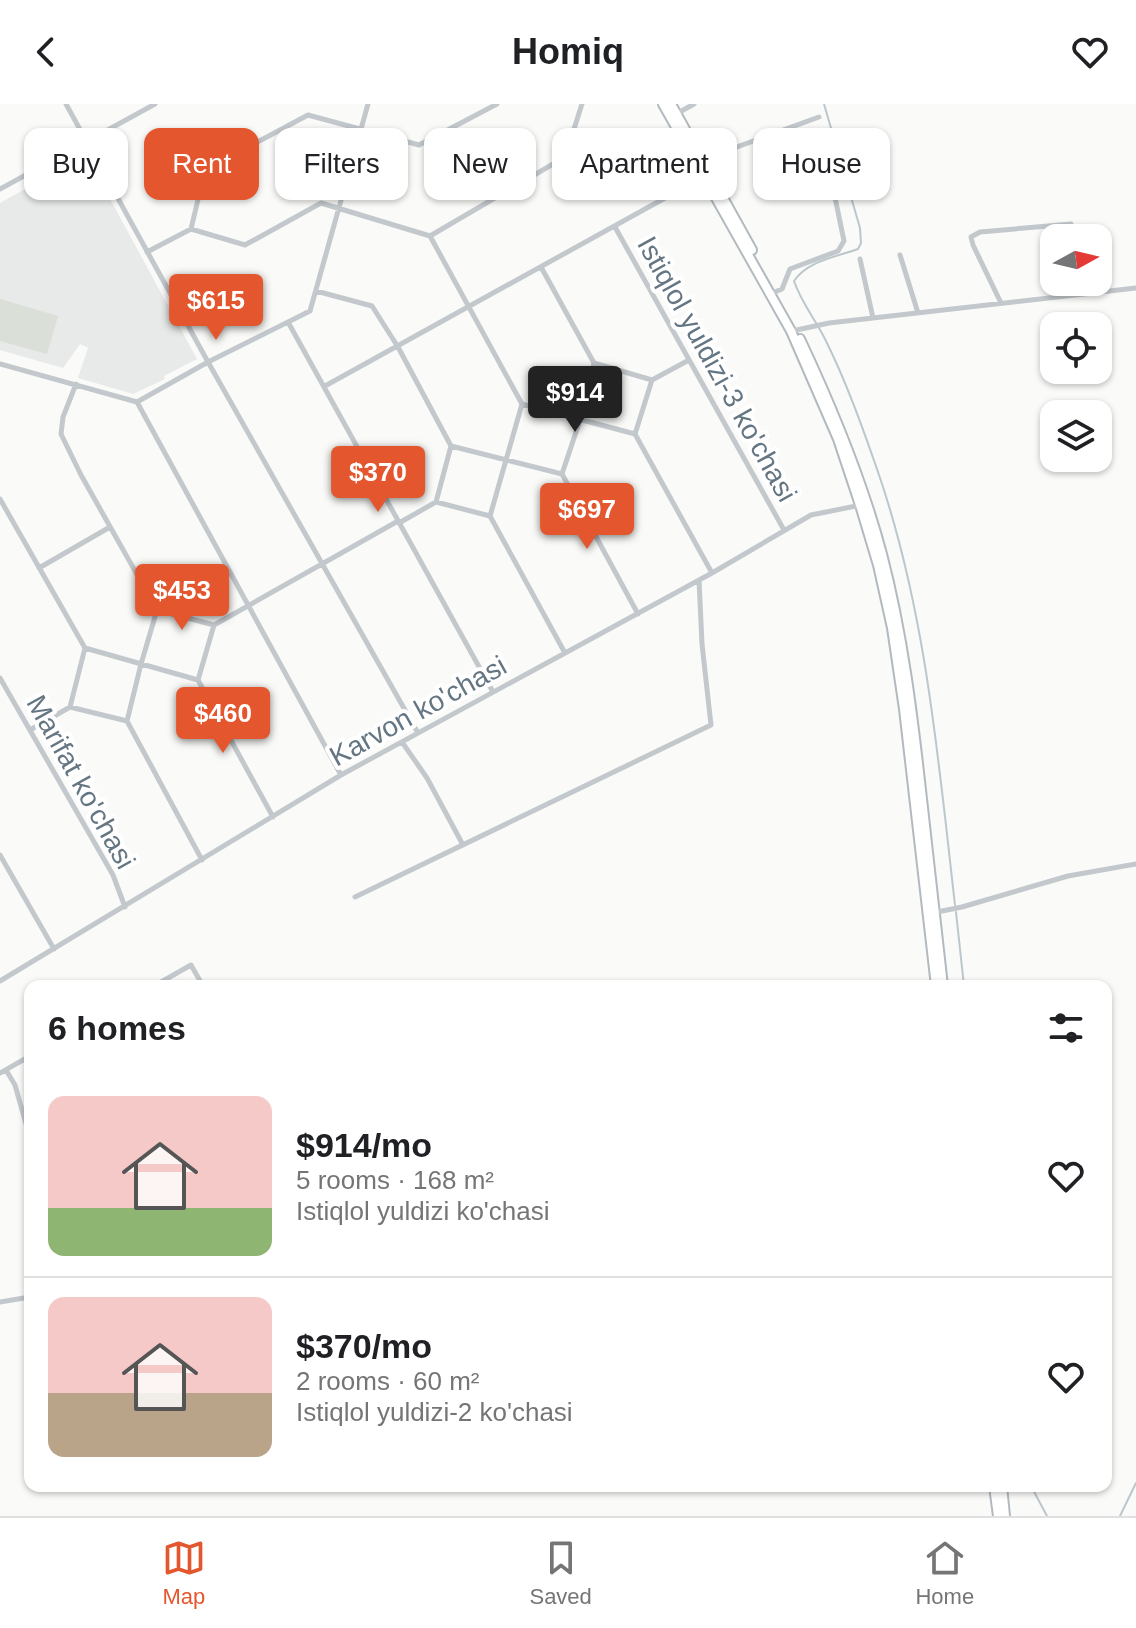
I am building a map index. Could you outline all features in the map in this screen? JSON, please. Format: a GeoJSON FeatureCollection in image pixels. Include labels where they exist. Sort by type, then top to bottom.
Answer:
{"type":"FeatureCollection","features":[{"type":"Feature","properties":{"kind":"main road"},"geometry":{"type":"LineString","coordinates":[[663,104],[676,128]]}},
{"type":"Feature","properties":{"kind":"main road"},"geometry":{"type":"LineString","coordinates":[[671,104],[684,128]]}},
{"type":"Feature","properties":{"kind":"main road"},"geometry":{"type":"LineString","coordinates":[[717,200],[794,331]]}},
{"type":"Feature","properties":{"kind":"main road"},"geometry":{"type":"LineString","coordinates":[[724,200],[794,331],[863,504],[892,628],[942,980]]}},
{"type":"Feature","properties":{"kind":"main road"},"geometry":{"type":"LineString","coordinates":[[931,913],[936,980]]}},
{"type":"Feature","properties":{"kind":"main road"},"geometry":{"type":"LineString","coordinates":[[995,1492],[998,1516]]}},
{"type":"Feature","properties":{"kind":"main road"},"geometry":{"type":"LineString","coordinates":[[1003,1492],[1005,1516]]}},
{"type":"Feature","properties":{"kind":"street"},"geometry":{"type":"LineString","coordinates":[[66,104],[79,128]]}},
{"type":"Feature","properties":{"kind":"street"},"geometry":{"type":"LineString","coordinates":[[112,128],[155,104]]}},
{"type":"Feature","properties":{"kind":"street"},"geometry":{"type":"LineString","coordinates":[[361,128],[368,104]]}},
{"type":"Feature","properties":{"kind":"street"},"geometry":{"type":"LineString","coordinates":[[408,142],[419,145],[497,104]]}},
{"type":"Feature","properties":{"kind":"street"},"geometry":{"type":"LineString","coordinates":[[430,236],[565,157],[582,104]]}},
{"type":"Feature","properties":{"kind":"street"},"geometry":{"type":"LineString","coordinates":[[676,114],[694,104]]}},
{"type":"Feature","properties":{"kind":"street"},"geometry":{"type":"LineString","coordinates":[[284,128],[308,115],[350,128]]}},
{"type":"Feature","properties":{"kind":"street"},"geometry":{"type":"LineString","coordinates":[[737,147],[819,117]]}},
{"type":"Feature","properties":{"kind":"street"},"geometry":{"type":"LineString","coordinates":[[191,229],[205,170],[275,133]]}},
{"type":"Feature","properties":{"kind":"street"},"geometry":{"type":"LineString","coordinates":[[0,189],[24,176]]}},
{"type":"Feature","properties":{"kind":"street"},"geometry":{"type":"LineString","coordinates":[[119,200],[418,733]]}},
{"type":"Feature","properties":{"kind":"street"},"geometry":{"type":"LineString","coordinates":[[137,402],[310,311],[341,200]]}},
{"type":"Feature","properties":{"kind":"street"},"geometry":{"type":"LineString","coordinates":[[325,386],[663,200]]}},
{"type":"Feature","properties":{"kind":"street"},"geometry":{"type":"LineString","coordinates":[[775,292],[782,289],[790,269],[838,251],[844,241],[836,200]]}},
{"type":"Feature","properties":{"kind":"street"},"geometry":{"type":"LineString","coordinates":[[147,252],[191,229],[245,245],[321,203],[430,236],[522,404],[490,516],[565,653]]}},
{"type":"Feature","properties":{"kind":"street","name":"Istiqlol yuldizi-3 ko'chasi"},"geometry":{"type":"LineString","coordinates":[[615,227],[784,530]]}},
{"type":"Feature","properties":{"kind":"street"},"geometry":{"type":"LineString","coordinates":[[1001,303],[971,237],[980,232],[1040,227]]}},
{"type":"Feature","properties":{"kind":"street"},"geometry":{"type":"LineString","coordinates":[[900,255],[918,313]]}},
{"type":"Feature","properties":{"kind":"street"},"geometry":{"type":"LineString","coordinates":[[860,259],[873,318]]}},
{"type":"Feature","properties":{"kind":"street"},"geometry":{"type":"LineString","coordinates":[[541,267],[594,363],[562,474]]}},
{"type":"Feature","properties":{"kind":"street"},"geometry":{"type":"LineString","coordinates":[[794,331],[829,323],[1136,288]]}},
{"type":"Feature","properties":{"kind":"street"},"geometry":{"type":"LineString","coordinates":[[316,291],[372,306],[398,347],[451,446],[436,502]]}},
{"type":"Feature","properties":{"kind":"street"},"geometry":{"type":"LineString","coordinates":[[288,322],[493,692]]}},
{"type":"Feature","properties":{"kind":"street"},"geometry":{"type":"LineString","coordinates":[[689,360],[652,380],[635,434],[712,573]]}},
{"type":"Feature","properties":{"kind":"street"},"geometry":{"type":"LineString","coordinates":[[594,363],[652,380]]}},
{"type":"Feature","properties":{"kind":"street"},"geometry":{"type":"LineString","coordinates":[[0,364],[137,402],[341,775]]}},
{"type":"Feature","properties":{"kind":"street"},"geometry":{"type":"LineString","coordinates":[[76,384],[63,417],[61,434],[157,610],[214,625]]}},
{"type":"Feature","properties":{"kind":"street"},"geometry":{"type":"LineString","coordinates":[[522,404],[635,434]]}},
{"type":"Feature","properties":{"kind":"street"},"geometry":{"type":"LineString","coordinates":[[451,446],[562,474],[638,614]]}},
{"type":"Feature","properties":{"kind":"street"},"geometry":{"type":"LineString","coordinates":[[0,499],[85,648],[198,680]]}},
{"type":"Feature","properties":{"kind":"street"},"geometry":{"type":"LineString","coordinates":[[273,817],[198,680],[214,625],[436,502],[490,516]]}},
{"type":"Feature","properties":{"kind":"street","name":"Karvon ko'chasi"},"geometry":{"type":"LineString","coordinates":[[0,981],[341,775],[638,614],[811,515],[863,504]]}},
{"type":"Feature","properties":{"kind":"street"},"geometry":{"type":"LineString","coordinates":[[39,568],[110,527]]}},
{"type":"Feature","properties":{"kind":"street"},"geometry":{"type":"LineString","coordinates":[[355,897],[711,725],[699,580]]}},
{"type":"Feature","properties":{"kind":"street"},"geometry":{"type":"LineString","coordinates":[[157,610],[127,721],[202,860]]}},
{"type":"Feature","properties":{"kind":"street"},"geometry":{"type":"LineString","coordinates":[[70,707],[85,648]]}},
{"type":"Feature","properties":{"kind":"street","name":"Marifat ko'chasi"},"geometry":{"type":"LineString","coordinates":[[0,678],[113,875],[125,907]]}},
{"type":"Feature","properties":{"kind":"street"},"geometry":{"type":"LineString","coordinates":[[30,730],[70,707],[127,721]]}},
{"type":"Feature","properties":{"kind":"street"},"geometry":{"type":"LineString","coordinates":[[402,742],[427,778],[463,845]]}},
{"type":"Feature","properties":{"kind":"street"},"geometry":{"type":"LineString","coordinates":[[0,855],[54,949]]}},
{"type":"Feature","properties":{"kind":"street"},"geometry":{"type":"LineString","coordinates":[[931,913],[1068,876],[1136,864]]}},
{"type":"Feature","properties":{"kind":"street"},"geometry":{"type":"LineString","coordinates":[[165,980],[191,965],[200,980]]}},
{"type":"Feature","properties":{"kind":"street"},"geometry":{"type":"LineString","coordinates":[[24,1059],[3,1071],[15,1085],[24,1117]]}},
{"type":"Feature","properties":{"kind":"street"},"geometry":{"type":"LineString","coordinates":[[0,1302],[24,1298]]}},
{"type":"Feature","properties":{"kind":"shaded area"},"geometry":{"type":"Polygon","coordinates":[[[24,190],[24,200],[110,200],[197,359],[133,394],[78,378],[88,348],[80,344],[63,368],[0,350],[0,203],[24,190]]]}},
{"type":"Feature","properties":{"kind":"shaded area"},"geometry":{"type":"Polygon","coordinates":[[[0,299],[58,316],[47,354],[0,341],[0,299]]]}},
{"type":"Feature","properties":{"kind":"waterway"},"geometry":{"type":"LineString","coordinates":[[824,104],[860,228],[861,243],[858,249],[814,264],[794,281],[847,387],[894,522],[919,630],[928,685],[955,905]]}},
{"type":"Feature","properties":{"kind":"waterway"},"geometry":{"type":"LineString","coordinates":[[956,912],[963,980]]}},
{"type":"Feature","properties":{"kind":"waterway"},"geometry":{"type":"LineString","coordinates":[[1120,1516],[1136,1483]]}},
{"type":"Feature","properties":{"kind":"waterway"},"geometry":{"type":"LineString","coordinates":[[1034,1492],[1047,1516]]}}]}
